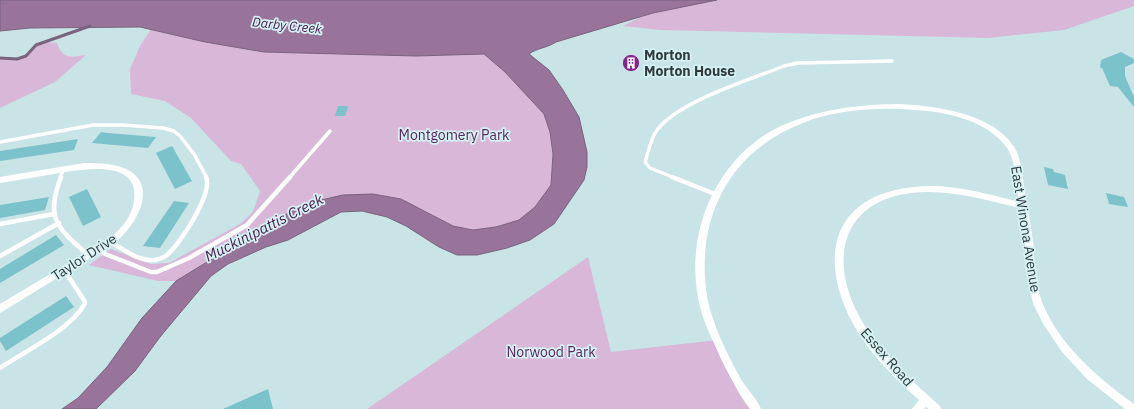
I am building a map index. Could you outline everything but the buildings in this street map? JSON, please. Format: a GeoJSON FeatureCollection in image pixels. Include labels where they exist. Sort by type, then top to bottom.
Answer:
{"type":"FeatureCollection","features":[{"type":"Feature","properties":{"kind":"street","name":"East Winona Avenue"},"geometry":{"type":"LineString","coordinates":[[756,409],[731,370],[717,340],[705,308],[701,284],[701,239],[715,194],[728,172],[739,158],[766,137],[792,124],[824,113],[866,107],[912,108],[940,111],[969,119],[994,131],[1009,146],[1015,159],[1028,234],[1033,285],[1043,316],[1052,331],[1076,361],[1113,394],[1133,409]]}},
{"type":"Feature","properties":{"kind":"street","name":"Taylor Drive"},"geometry":{"type":"LineString","coordinates":[[0,180],[84,166],[110,168],[122,170],[131,176],[137,184],[139,193],[134,217],[118,236],[0,309]]}},
{"type":"Feature","properties":{"kind":"street","name":"Essex Road"},"geometry":{"type":"LineString","coordinates":[[936,409],[892,366],[865,335],[848,304],[842,288],[838,258],[841,239],[846,227],[855,215],[866,206],[882,197],[912,190],[934,189],[961,192],[1023,206]]}},
{"type":"Feature","properties":{"kind":"street"},"geometry":{"type":"LineString","coordinates":[[917,409],[926,400]]}},
{"type":"Feature","properties":{"kind":"lane"},"geometry":{"type":"LineString","coordinates":[[715,194],[650,168],[645,162],[656,131],[670,118],[703,98],[784,66],[798,63],[892,62]]}},
{"type":"Feature","properties":{"kind":"lane"},"geometry":{"type":"LineString","coordinates":[[0,142],[93,125],[163,128],[170,129],[182,137],[207,179],[207,187],[201,204],[180,237],[168,254],[158,260],[150,261],[110,242]]}},
{"type":"Feature","properties":{"kind":"lane"},"geometry":{"type":"LineString","coordinates":[[100,248],[105,254],[151,272],[157,272],[190,258],[246,225],[330,131]]}},
{"type":"Feature","properties":{"kind":"lane"},"geometry":{"type":"LineString","coordinates":[[63,170],[54,202],[54,214],[77,246],[88,255]]}},
{"type":"Feature","properties":{"kind":"lane"},"geometry":{"type":"LineString","coordinates":[[0,224],[54,214]]}},
{"type":"Feature","properties":{"kind":"lane"},"geometry":{"type":"LineString","coordinates":[[0,256],[59,223]]}},
{"type":"Feature","properties":{"kind":"lane"},"geometry":{"type":"LineString","coordinates":[[0,368],[70,322],[84,308],[85,303],[83,296],[70,281],[64,270]]}},
{"type":"Feature","properties":{"kind":"green space"},"geometry":{"type":"Polygon","coordinates":[[[705,0],[1134,0],[1134,6],[1064,30],[988,38],[661,30],[623,26],[649,13],[705,0]]]}},
{"type":"Feature","properties":{"kind":"green space","name":"Montgomery Park"},"geometry":{"type":"Polygon","coordinates":[[[151,29],[205,42],[264,52],[416,56],[484,54],[505,72],[544,114],[550,132],[553,154],[551,185],[535,207],[519,220],[496,227],[473,230],[453,226],[401,199],[373,194],[228,248],[176,281],[158,281],[89,265],[111,249],[151,264],[169,263],[240,224],[253,212],[260,191],[241,164],[231,161],[191,118],[165,101],[131,94],[130,69],[140,46],[151,29]]]}},
{"type":"Feature","properties":{"kind":"green space"},"geometry":{"type":"Polygon","coordinates":[[[47,42],[57,43],[62,52],[68,56],[72,57],[86,55],[55,82],[0,108],[0,58],[16,59],[40,44],[47,42]]]}},
{"type":"Feature","properties":{"kind":"green space","name":"Norwood Park"},"geometry":{"type":"Polygon","coordinates":[[[588,257],[611,352],[717,340],[756,409],[367,409],[588,257]]]}},
{"type":"Feature","properties":{"kind":"water"},"geometry":{"type":"Polygon","coordinates":[[[0,0],[717,0],[653,13],[556,42],[549,46],[535,50],[529,54],[549,70],[579,117],[587,152],[587,167],[584,180],[554,224],[530,240],[507,248],[477,255],[457,255],[439,247],[406,226],[387,217],[362,211],[341,212],[288,240],[266,247],[228,264],[211,276],[160,337],[135,371],[96,409],[62,409],[78,398],[107,367],[142,318],[176,281],[277,219],[308,203],[343,195],[373,194],[401,199],[453,226],[473,230],[496,227],[519,220],[535,207],[551,185],[553,154],[550,132],[544,114],[505,72],[484,54],[416,56],[264,52],[205,42],[140,27],[30,28],[0,31],[0,0]]]}},
{"type":"Feature","properties":{"kind":"waterway"},"geometry":{"type":"LineString","coordinates":[[0,58],[17,59],[26,56],[36,45],[90,26]]}},
{"type":"Feature","properties":{"kind":"place","name":"Morton Morton House"},"geometry":{"type":"Point","coordinates":[631,63]}},
{"type":"Feature","properties":{"kind":"water label","name":"Darby Creek"},"geometry":{"type":"Point","coordinates":[287,25]}},
{"type":"Feature","properties":{"kind":"water label","name":"Muckinipattis Creek"},"geometry":{"type":"Point","coordinates":[264,228]}}]}
